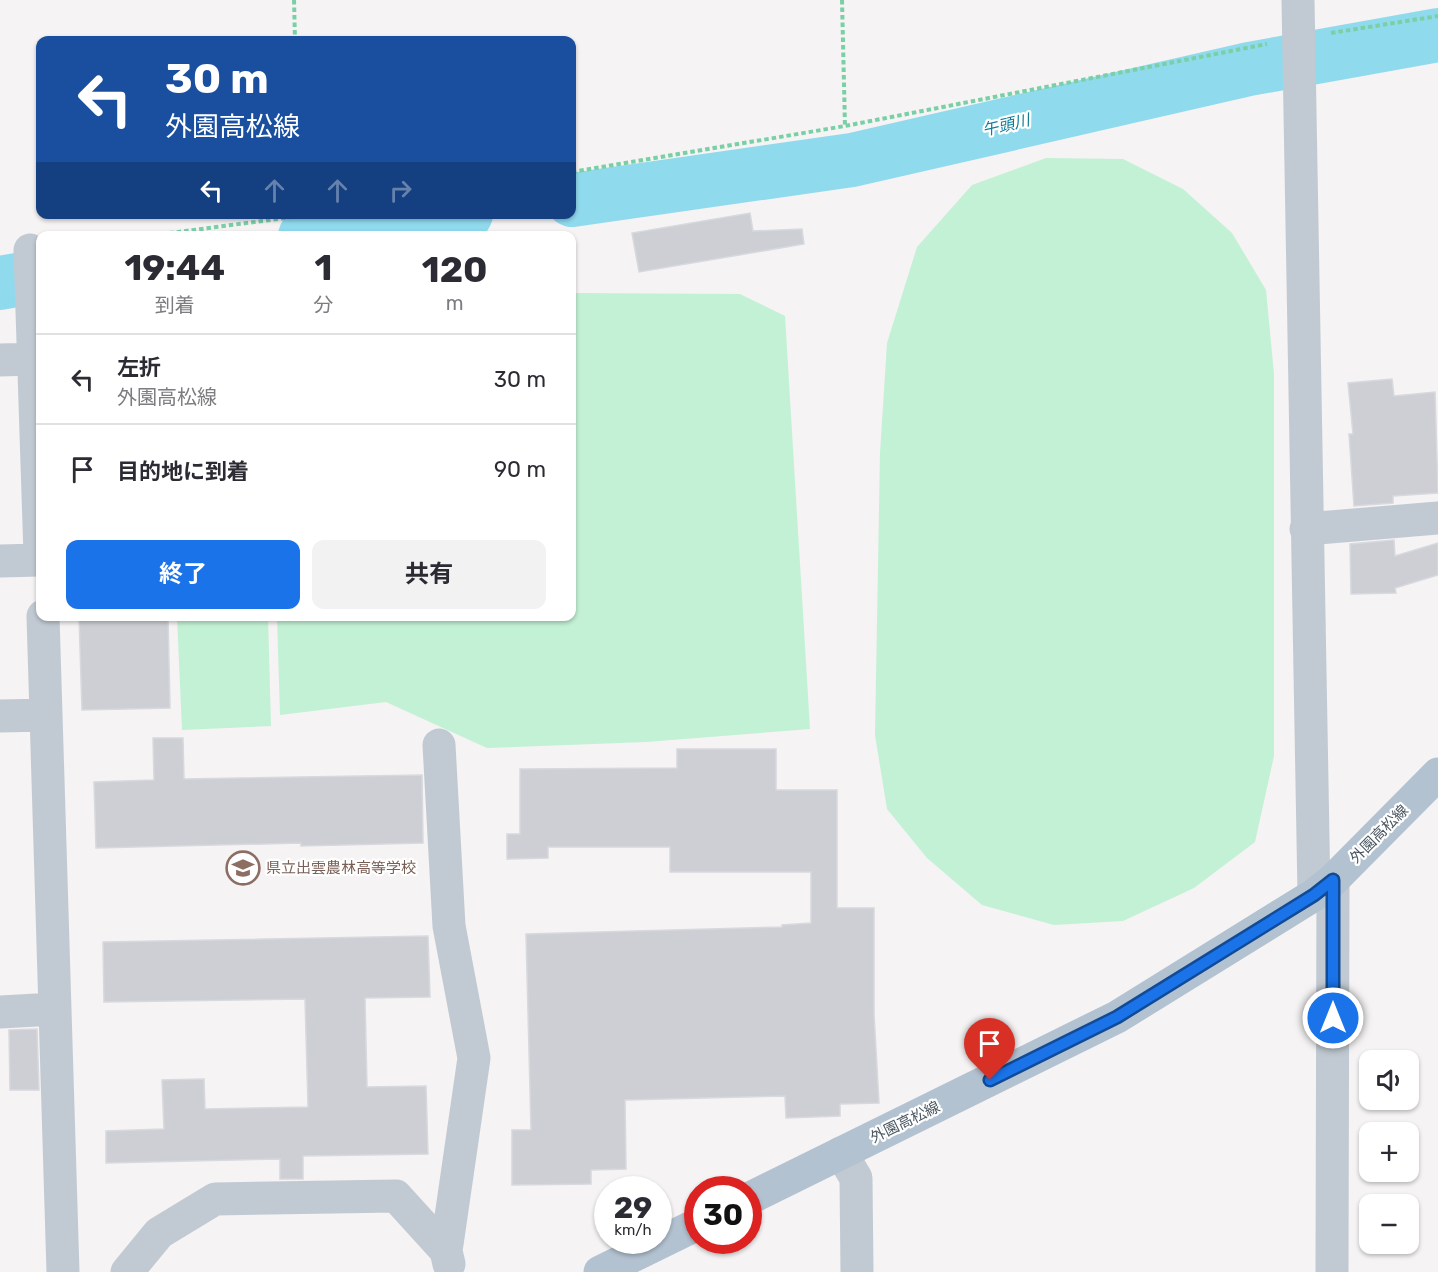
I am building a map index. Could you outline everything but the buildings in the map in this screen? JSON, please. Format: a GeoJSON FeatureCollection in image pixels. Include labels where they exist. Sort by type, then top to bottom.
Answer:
{"type":"FeatureCollection","features":[{"type":"Feature","properties":{"kind":"main road","name":"外園高松線"},"geometry":{"type":"LineString","coordinates":[[762,1192],[1117,1017],[1324,888],[1438,774]]}},
{"type":"Feature","properties":{"kind":"main road"},"geometry":{"type":"LineString","coordinates":[[600,1272],[684,1231]]}},
{"type":"Feature","properties":{"kind":"street"},"geometry":{"type":"LineString","coordinates":[[1298,0],[1301,73],[1306,529],[1324,888],[1332,1272]]}},
{"type":"Feature","properties":{"kind":"street"},"geometry":{"type":"LineString","coordinates":[[30,250],[36,380]]}},
{"type":"Feature","properties":{"kind":"street"},"geometry":{"type":"LineString","coordinates":[[0,360],[34,359]]}},
{"type":"Feature","properties":{"kind":"street"},"geometry":{"type":"LineString","coordinates":[[1306,529],[1438,518]]}},
{"type":"Feature","properties":{"kind":"street"},"geometry":{"type":"LineString","coordinates":[[0,561],[36,560]]}},
{"type":"Feature","properties":{"kind":"street"},"geometry":{"type":"LineString","coordinates":[[43,621],[63,1272]]}},
{"type":"Feature","properties":{"kind":"street"},"geometry":{"type":"LineString","coordinates":[[0,716],[46,715]]}},
{"type":"Feature","properties":{"kind":"street"},"geometry":{"type":"LineString","coordinates":[[439,745],[449,926],[474,1058],[448,1261]]}},
{"type":"Feature","properties":{"kind":"street"},"geometry":{"type":"LineString","coordinates":[[0,1012],[55,1009]]}},
{"type":"Feature","properties":{"kind":"street"},"geometry":{"type":"LineString","coordinates":[[841,1153],[856,1178],[857,1272]]}},
{"type":"Feature","properties":{"kind":"street"},"geometry":{"type":"LineString","coordinates":[[127,1272],[159,1233],[215,1199],[396,1196],[448,1261]]}},
{"type":"Feature","properties":{"kind":"path"},"geometry":{"type":"LineString","coordinates":[[294,0],[295,36]]}},
{"type":"Feature","properties":{"kind":"path"},"geometry":{"type":"LineString","coordinates":[[843,0],[845,126]]}},
{"type":"Feature","properties":{"kind":"path"},"geometry":{"type":"LineString","coordinates":[[576,171],[845,126],[1299,38],[1438,16]]}},
{"type":"Feature","properties":{"kind":"path"},"geometry":{"type":"LineString","coordinates":[[185,231],[276,219]]}},
{"type":"Feature","properties":{"kind":"green space"},"geometry":{"type":"Polygon","coordinates":[[[1046,158],[1123,159],[1183,189],[1232,233],[1266,290],[1274,374],[1274,756],[1255,842],[1194,888],[1123,921],[1054,925],[982,905],[927,858],[887,809],[875,735],[880,453],[887,343],[917,247],[972,185],[1046,158]]]}},
{"type":"Feature","properties":{"kind":"green space"},"geometry":{"type":"Polygon","coordinates":[[[576,293],[740,294],[785,316],[810,729],[646,742],[487,748],[386,702],[280,715],[277,621],[576,621],[576,293]]]}},
{"type":"Feature","properties":{"kind":"green space"},"geometry":{"type":"Polygon","coordinates":[[[177,621],[268,621],[271,726],[182,730],[177,621]]]}},
{"type":"Feature","properties":{"kind":"waterway","name":"午頭川"},"geometry":{"type":"LineString","coordinates":[[576,199],[852,160],[1249,69],[1438,35]]}},
{"type":"Feature","properties":{"kind":"waterway","name":"午頭川"},"geometry":{"type":"LineString","coordinates":[[342,231],[429,219]]}},
{"type":"Feature","properties":{"kind":"waterway","name":"午頭川"},"geometry":{"type":"LineString","coordinates":[[0,283],[36,277]]}},
{"type":"Feature","properties":{"kind":"place","name":"県立出雲農林高等学校"},"geometry":{"type":"Point","coordinates":[243,868]}},
{"type":"Feature","properties":{"kind":"route"},"geometry":{"type":"LineString","coordinates":[[990,1080],[1117,1017],[1314,895],[1333,880],[1333,1018]]}}]}
